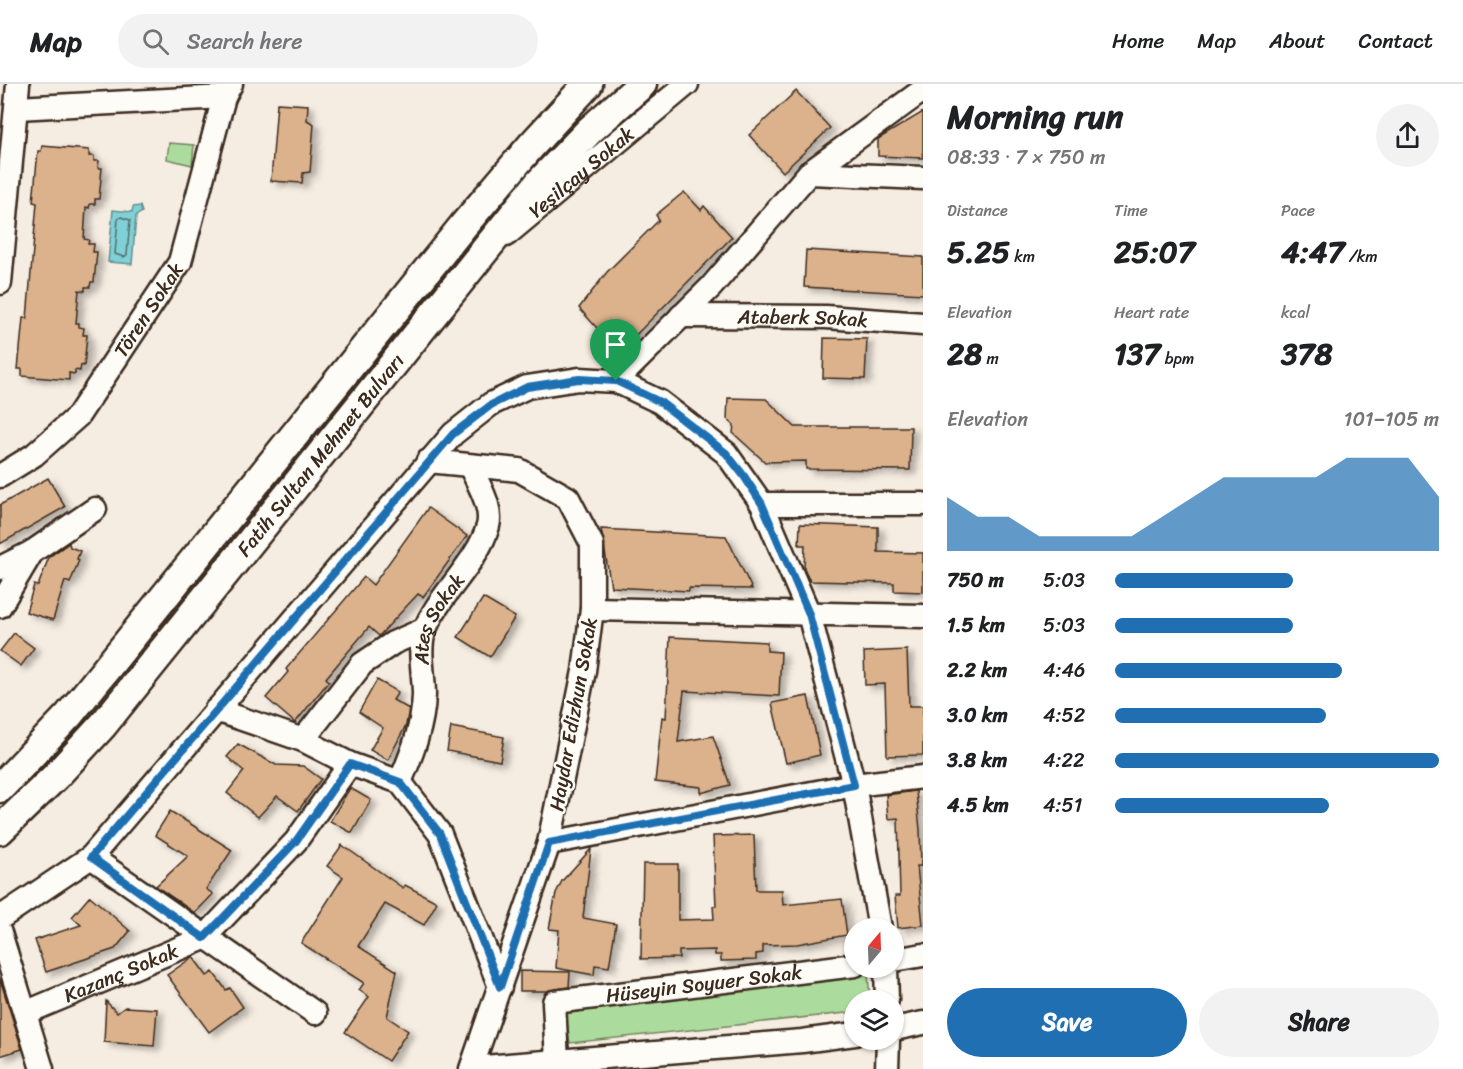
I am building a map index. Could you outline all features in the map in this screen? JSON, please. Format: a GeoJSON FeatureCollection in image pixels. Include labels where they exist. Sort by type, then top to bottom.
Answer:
{"type":"FeatureCollection","features":[{"type":"Feature","properties":{"kind":"main road","name":"Fatih Sultan Mehmet Bulvarı"},"geometry":{"type":"LineString","coordinates":[[0,830],[56,776],[103,724],[539,183],[590,130],[642,84]]}},
{"type":"Feature","properties":{"kind":"main road","name":"Fatih Sultan Mehmet Bulvarı"},"geometry":{"type":"LineString","coordinates":[[0,788],[69,715],[463,226],[585,85]]}},
{"type":"Feature","properties":{"kind":"street"},"geometry":{"type":"LineString","coordinates":[[1,272],[18,84]]}},
{"type":"Feature","properties":{"kind":"street","name":"Yeşilçay Sokak"},"geometry":{"type":"LineString","coordinates":[[475,260],[687,84]]}},
{"type":"Feature","properties":{"kind":"street"},"geometry":{"type":"LineString","coordinates":[[616,381],[711,287],[809,173],[923,90]]}},
{"type":"Feature","properties":{"kind":"street"},"geometry":{"type":"LineString","coordinates":[[17,108],[228,91]]}},
{"type":"Feature","properties":{"kind":"street","name":"Tören Sokak"},"geometry":{"type":"LineString","coordinates":[[0,476],[34,455],[78,416],[180,262],[228,91]]}},
{"type":"Feature","properties":{"kind":"street"},"geometry":{"type":"LineString","coordinates":[[809,173],[923,178]]}},
{"type":"Feature","properties":{"kind":"street","name":"Ataberk Sokak"},"geometry":{"type":"LineString","coordinates":[[681,316],[826,317],[923,324]]}},
{"type":"Feature","properties":{"kind":"street"},"geometry":{"type":"LineString","coordinates":[[0,918],[91,857],[453,434],[491,405],[527,387],[579,379],[616,381],[660,402],[691,423],[726,453],[762,504],[809,614],[854,785],[878,918]]}},
{"type":"Feature","properties":{"kind":"street","name":"Haydar Edizhun Sokak"},"geometry":{"type":"LineString","coordinates":[[428,461],[519,470],[568,498],[592,544],[592,609],[584,671],[549,843],[472,1068]]}},
{"type":"Feature","properties":{"kind":"street","name":"Ateş Sokak"},"geometry":{"type":"LineString","coordinates":[[400,782],[416,745],[422,712],[421,647],[425,629],[489,526],[483,494],[470,466]]}},
{"type":"Feature","properties":{"kind":"street"},"geometry":{"type":"LineString","coordinates":[[762,504],[923,504]]}},
{"type":"Feature","properties":{"kind":"street"},"geometry":{"type":"LineString","coordinates":[[0,568],[32,552],[95,509]]}},
{"type":"Feature","properties":{"kind":"street"},"geometry":{"type":"LineString","coordinates":[[0,606],[32,552]]}},
{"type":"Feature","properties":{"kind":"street"},"geometry":{"type":"LineString","coordinates":[[592,609],[923,616]]}},
{"type":"Feature","properties":{"kind":"street"},"geometry":{"type":"LineString","coordinates":[[303,740],[362,664],[393,643],[425,629]]}},
{"type":"Feature","properties":{"kind":"street"},"geometry":{"type":"LineString","coordinates":[[216,710],[303,740],[350,764],[400,782],[440,834],[500,987]]}},
{"type":"Feature","properties":{"kind":"street","name":"Kazanç Sokak"},"geometry":{"type":"LineString","coordinates":[[25,1013],[204,938],[296,841],[350,764]]}},
{"type":"Feature","properties":{"kind":"street"},"geometry":{"type":"LineString","coordinates":[[549,843],[854,785],[923,777]]}},
{"type":"Feature","properties":{"kind":"street"},"geometry":{"type":"LineString","coordinates":[[91,857],[204,938],[315,1013]]}},
{"type":"Feature","properties":{"kind":"street"},"geometry":{"type":"LineString","coordinates":[[0,933],[42,1069]]}},
{"type":"Feature","properties":{"kind":"street"},"geometry":{"type":"LineString","coordinates":[[904,958],[923,955]]}},
{"type":"Feature","properties":{"kind":"street","name":"Hüseyin Soyuer Sokak"},"geometry":{"type":"LineString","coordinates":[[557,1061],[554,1002],[844,966]]}},
{"type":"Feature","properties":{"kind":"street"},"geometry":{"type":"LineString","coordinates":[[904,1027],[923,1023]]}},
{"type":"Feature","properties":{"kind":"street"},"geometry":{"type":"LineString","coordinates":[[472,1068],[802,1041],[844,1035]]}},
{"type":"Feature","properties":{"kind":"street"},"geometry":{"type":"LineString","coordinates":[[887,1069],[888,1050]]}},
{"type":"Feature","properties":{"kind":"green space"},"geometry":{"type":"Polygon","coordinates":[[[169,143],[194,145],[192,165],[167,159],[169,143]]]}},
{"type":"Feature","properties":{"kind":"green space"},"geometry":{"type":"Polygon","coordinates":[[[844,976],[844,978],[868,978],[869,990],[844,990],[844,1013],[570,1043],[565,1007],[844,976]]]}},
{"type":"Feature","properties":{"kind":"water"},"geometry":{"type":"Polygon","coordinates":[[[140,206],[142,212],[136,216],[132,264],[108,262],[113,210],[132,212],[133,207],[140,206]]]}},
{"type":"Feature","properties":{"kind":"building"},"geometry":{"type":"Polygon","coordinates":[[[796,91],[830,128],[783,172],[749,135],[796,91]]]}},
{"type":"Feature","properties":{"kind":"building"},"geometry":{"type":"Polygon","coordinates":[[[277,103],[308,105],[307,120],[314,124],[310,172],[303,173],[302,183],[271,181],[277,103]]]}},
{"type":"Feature","properties":{"kind":"building"},"geometry":{"type":"Polygon","coordinates":[[[923,112],[923,158],[878,156],[878,139],[923,112]]]}},
{"type":"Feature","properties":{"kind":"building"},"geometry":{"type":"Polygon","coordinates":[[[42,146],[89,150],[89,156],[94,156],[94,161],[99,161],[98,168],[102,168],[99,199],[95,199],[95,204],[90,204],[89,208],[86,207],[84,239],[89,240],[88,244],[94,244],[93,252],[97,252],[94,282],[91,282],[90,287],[85,287],[85,291],[79,290],[76,323],[79,323],[79,327],[84,328],[83,335],[87,335],[84,366],[81,365],[80,371],[75,370],[75,374],[69,373],[69,380],[22,376],[22,369],[18,369],[23,318],[27,318],[37,203],[33,202],[38,151],[41,151],[42,146]]]}},
{"type":"Feature","properties":{"kind":"building"},"geometry":{"type":"Polygon","coordinates":[[[684,192],[701,210],[704,206],[732,237],[625,346],[618,339],[612,345],[579,308],[607,272],[659,220],[656,215],[684,192]]]}},
{"type":"Feature","properties":{"kind":"building"},"geometry":{"type":"Polygon","coordinates":[[[806,250],[923,257],[923,294],[804,287],[806,250]]]}},
{"type":"Feature","properties":{"kind":"building"},"geometry":{"type":"Polygon","coordinates":[[[824,338],[867,339],[865,379],[823,378],[824,338]]]}},
{"type":"Feature","properties":{"kind":"building"},"geometry":{"type":"Polygon","coordinates":[[[728,398],[766,399],[795,427],[911,427],[910,470],[806,469],[806,461],[765,462],[733,433],[734,425],[727,419],[728,398]]]}},
{"type":"Feature","properties":{"kind":"building"},"geometry":{"type":"Polygon","coordinates":[[[48,478],[65,507],[0,544],[0,505],[48,478]]]}},
{"type":"Feature","properties":{"kind":"building"},"geometry":{"type":"Polygon","coordinates":[[[428,508],[467,536],[423,597],[418,594],[379,636],[369,627],[326,678],[329,681],[295,723],[266,698],[288,672],[286,669],[364,577],[373,585],[428,508]]]}},
{"type":"Feature","properties":{"kind":"building"},"geometry":{"type":"Polygon","coordinates":[[[800,524],[878,527],[878,552],[923,553],[923,592],[894,591],[894,583],[810,581],[804,568],[805,545],[799,545],[800,524]]]}},
{"type":"Feature","properties":{"kind":"building"},"geometry":{"type":"Polygon","coordinates":[[[601,529],[726,536],[752,589],[689,588],[689,591],[611,587],[601,529]]]}},
{"type":"Feature","properties":{"kind":"building"},"geometry":{"type":"Polygon","coordinates":[[[69,543],[70,547],[80,551],[77,559],[79,560],[70,583],[65,581],[53,620],[26,612],[34,585],[38,586],[49,557],[69,543]]]}},
{"type":"Feature","properties":{"kind":"building"},"geometry":{"type":"Polygon","coordinates":[[[483,598],[515,617],[490,657],[458,637],[483,598]]]}},
{"type":"Feature","properties":{"kind":"building"},"geometry":{"type":"Polygon","coordinates":[[[14,633],[34,648],[21,666],[0,651],[14,633]]]}},
{"type":"Feature","properties":{"kind":"building"},"geometry":{"type":"Polygon","coordinates":[[[670,637],[767,642],[767,651],[781,652],[779,696],[684,691],[678,742],[713,736],[730,785],[701,793],[701,787],[655,782],[662,717],[666,718],[670,637]]]}},
{"type":"Feature","properties":{"kind":"building"},"geometry":{"type":"Polygon","coordinates":[[[907,650],[909,706],[923,706],[923,755],[887,756],[885,684],[865,685],[864,652],[907,650]]]}},
{"type":"Feature","properties":{"kind":"building"},"geometry":{"type":"Polygon","coordinates":[[[377,680],[398,692],[393,700],[409,709],[406,725],[388,760],[370,750],[383,728],[359,712],[377,680]]]}},
{"type":"Feature","properties":{"kind":"building"},"geometry":{"type":"Polygon","coordinates":[[[808,696],[820,755],[786,763],[772,703],[808,696]]]}},
{"type":"Feature","properties":{"kind":"building"},"geometry":{"type":"Polygon","coordinates":[[[451,727],[504,737],[500,761],[447,751],[451,727]]]}},
{"type":"Feature","properties":{"kind":"building"},"geometry":{"type":"Polygon","coordinates":[[[238,744],[276,765],[303,766],[321,779],[298,811],[277,796],[258,817],[227,793],[244,771],[227,757],[238,744]]]}},
{"type":"Feature","properties":{"kind":"building"},"geometry":{"type":"Polygon","coordinates":[[[350,788],[371,800],[352,833],[330,821],[350,788]]]}},
{"type":"Feature","properties":{"kind":"building"},"geometry":{"type":"Polygon","coordinates":[[[916,791],[921,866],[917,866],[923,925],[904,927],[904,918],[897,918],[895,896],[900,896],[898,818],[888,819],[886,795],[916,791]]]}},
{"type":"Feature","properties":{"kind":"building"},"geometry":{"type":"Polygon","coordinates":[[[170,811],[232,850],[206,889],[213,894],[195,913],[156,886],[188,856],[155,835],[170,811]]]}},
{"type":"Feature","properties":{"kind":"building"},"geometry":{"type":"Polygon","coordinates":[[[754,835],[756,890],[782,890],[783,905],[842,899],[844,936],[797,944],[763,945],[763,953],[756,954],[756,960],[721,961],[721,955],[715,955],[715,950],[679,951],[679,958],[641,959],[643,864],[678,864],[678,920],[714,919],[713,906],[716,906],[713,836],[754,835]]]}},
{"type":"Feature","properties":{"kind":"building"},"geometry":{"type":"Polygon","coordinates":[[[342,845],[403,888],[405,885],[437,902],[424,925],[385,904],[358,946],[397,971],[387,1017],[408,1031],[388,1061],[345,1032],[369,997],[359,990],[364,983],[301,943],[343,877],[327,866],[342,845]]]}},
{"type":"Feature","properties":{"kind":"building"},"geometry":{"type":"Polygon","coordinates":[[[591,849],[583,918],[616,924],[609,967],[595,965],[594,975],[556,968],[559,930],[549,929],[556,893],[562,881],[591,849]]]}},
{"type":"Feature","properties":{"kind":"building"},"geometry":{"type":"Polygon","coordinates":[[[90,896],[130,931],[115,949],[46,972],[35,940],[81,925],[72,917],[90,896]]]}},
{"type":"Feature","properties":{"kind":"building"},"geometry":{"type":"Polygon","coordinates":[[[193,957],[207,976],[213,972],[226,990],[230,988],[243,1007],[209,1032],[167,975],[193,957]]]}},
{"type":"Feature","properties":{"kind":"building"},"geometry":{"type":"Polygon","coordinates":[[[520,971],[570,972],[569,987],[546,991],[520,991],[520,971]]]}},
{"type":"Feature","properties":{"kind":"building"},"geometry":{"type":"Polygon","coordinates":[[[0,979],[22,1049],[0,1056],[0,979]]]}},
{"type":"Feature","properties":{"kind":"building"},"geometry":{"type":"Polygon","coordinates":[[[106,1001],[117,1013],[125,1007],[157,1009],[154,1046],[104,1042],[106,1001]]]}},
{"type":"Feature","properties":{"kind":"route"},"geometry":{"type":"LineString","coordinates":[[579,379],[616,381],[660,402],[691,423],[726,453],[762,504],[809,614],[854,785],[549,843],[500,987],[440,834],[400,782],[350,764],[296,841],[204,938],[91,857],[453,434],[491,405],[527,387],[579,379]]}}]}
